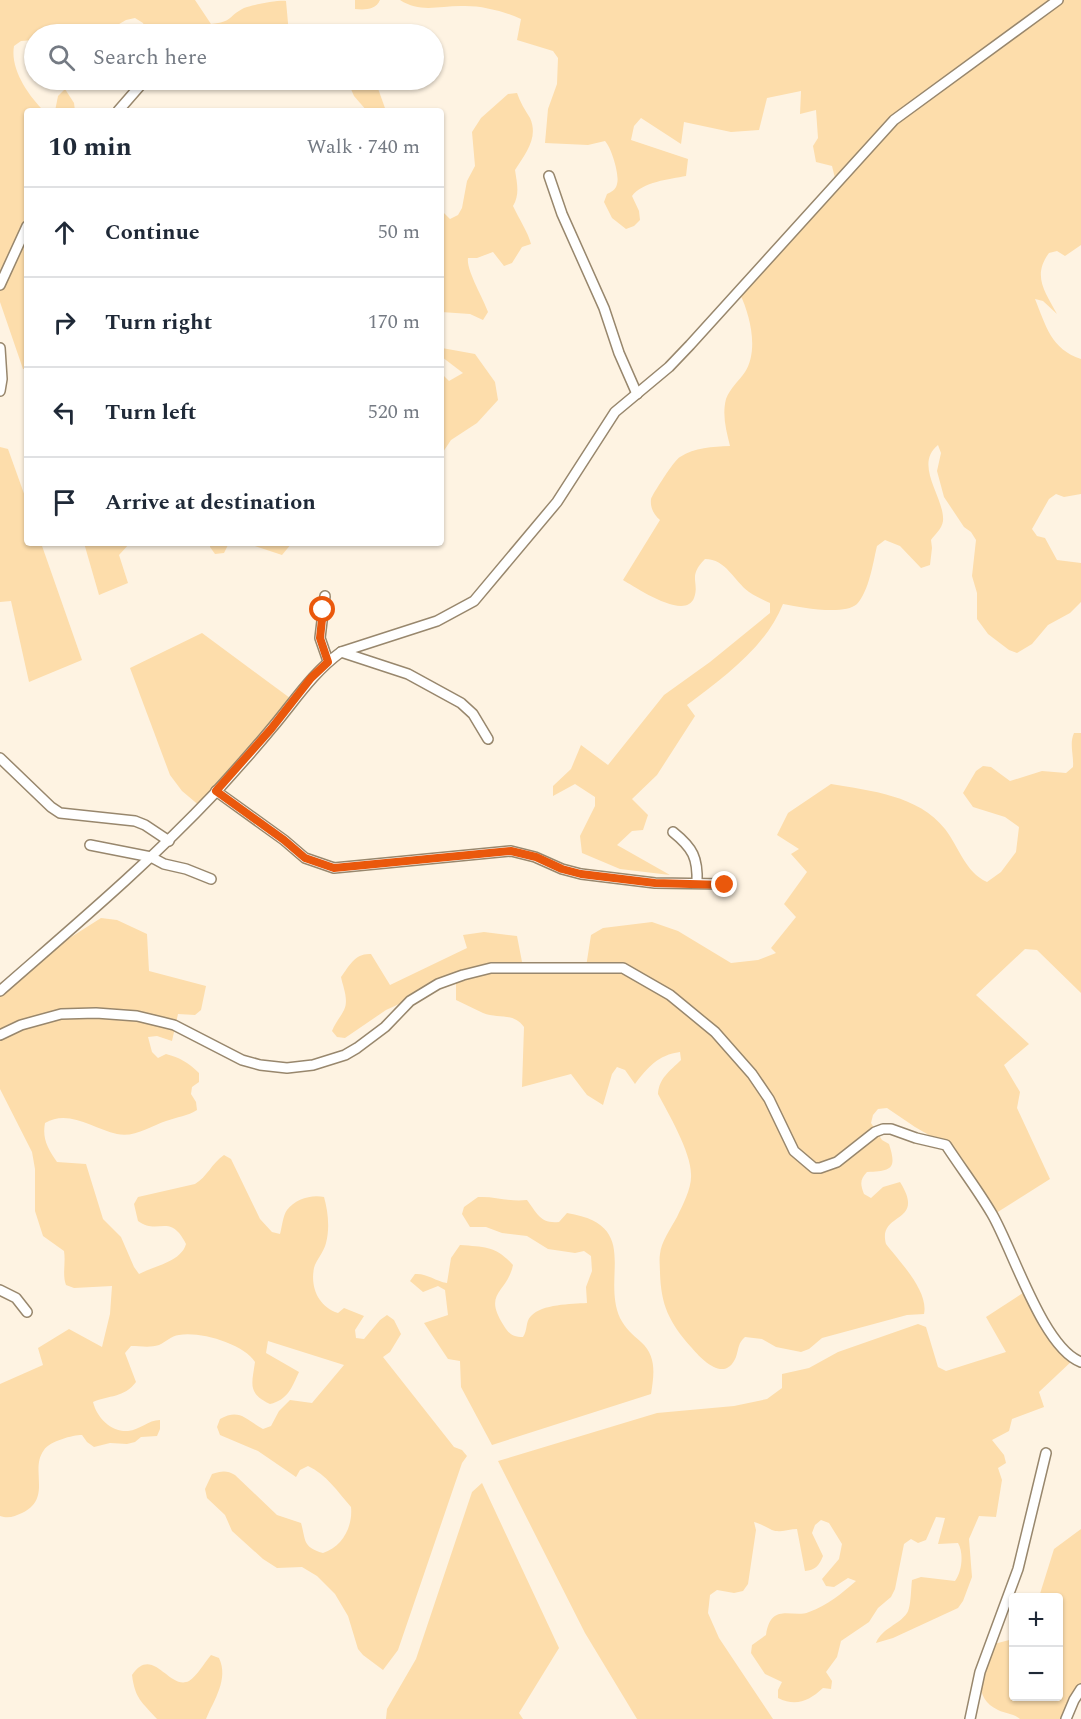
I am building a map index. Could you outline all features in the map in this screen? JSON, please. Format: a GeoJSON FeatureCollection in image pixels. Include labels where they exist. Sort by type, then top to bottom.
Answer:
{"type":"FeatureCollection","features":[{"type":"Feature","properties":{"kind":"street"},"geometry":{"type":"LineString","coordinates":[[0,991],[169,841],[271,729],[311,678],[328,662],[341,652],[437,621],[474,601],[557,502],[615,412],[669,367],[894,120],[1058,0]]}},
{"type":"Feature","properties":{"kind":"street"},"geometry":{"type":"LineString","coordinates":[[121,108],[136,90]]}},
{"type":"Feature","properties":{"kind":"street"},"geometry":{"type":"LineString","coordinates":[[549,176],[562,214],[604,308],[619,353],[637,394]]}},
{"type":"Feature","properties":{"kind":"street"},"geometry":{"type":"LineString","coordinates":[[0,285],[24,233]]}},
{"type":"Feature","properties":{"kind":"street"},"geometry":{"type":"LineString","coordinates":[[0,348],[2,379],[0,392]]}},
{"type":"Feature","properties":{"kind":"street"},"geometry":{"type":"LineString","coordinates":[[325,596],[320,638],[328,662]]}},
{"type":"Feature","properties":{"kind":"street"},"geometry":{"type":"LineString","coordinates":[[341,652],[408,674],[461,703],[472,714],[488,739]]}},
{"type":"Feature","properties":{"kind":"street"},"geometry":{"type":"LineString","coordinates":[[0,758],[60,813],[135,821],[169,841]]}},
{"type":"Feature","properties":{"kind":"street"},"geometry":{"type":"LineString","coordinates":[[216,791],[305,858],[334,868],[511,851],[536,857],[562,869],[581,874],[655,883],[725,885]]}},
{"type":"Feature","properties":{"kind":"street"},"geometry":{"type":"LineString","coordinates":[[673,832],[691,849],[696,859],[697,883]]}},
{"type":"Feature","properties":{"kind":"street"},"geometry":{"type":"LineString","coordinates":[[90,844],[151,857],[164,864],[186,869],[211,879]]}},
{"type":"Feature","properties":{"kind":"street"},"geometry":{"type":"LineString","coordinates":[[0,1035],[21,1025],[61,1014],[96,1013],[137,1016],[174,1025],[242,1060],[287,1068],[313,1065],[345,1055],[385,1026],[410,1001],[438,984],[463,975],[491,968],[623,968],[670,994],[715,1032],[752,1074],[769,1099],[794,1151],[814,1168],[837,1162],[875,1132],[883,1129],[891,1129],[946,1145],[993,1215],[1050,1331],[1065,1352],[1081,1362]]}},
{"type":"Feature","properties":{"kind":"street"},"geometry":{"type":"LineString","coordinates":[[0,1290],[16,1298],[27,1312]]}},
{"type":"Feature","properties":{"kind":"street"},"geometry":{"type":"LineString","coordinates":[[970,1719],[980,1672],[1018,1569],[1046,1453]]}},
{"type":"Feature","properties":{"kind":"street"},"geometry":{"type":"LineString","coordinates":[[1066,1719],[1081,1689]]}},
{"type":"Feature","properties":{"kind":"shaded area"},"geometry":{"type":"Polygon","coordinates":[[[0,0],[195,0],[211,24],[143,24],[135,18],[119,24],[24,24],[24,41],[14,46],[13,55],[24,90],[28,90],[41,108],[24,108],[24,369],[0,302],[0,0]]]}},
{"type":"Feature","properties":{"kind":"shaded area"},"geometry":{"type":"Polygon","coordinates":[[[355,0],[380,0],[373,8],[355,9],[355,0]]]}},
{"type":"Feature","properties":{"kind":"shaded area"},"geometry":{"type":"Polygon","coordinates":[[[400,0],[1081,0],[1081,245],[1065,256],[1057,251],[1049,253],[1041,269],[1042,284],[1057,314],[1043,301],[1035,299],[1046,327],[1056,343],[1071,355],[1081,359],[1081,494],[1064,497],[1056,494],[1049,499],[1032,529],[1037,536],[1045,538],[1057,560],[1081,563],[1081,602],[1070,613],[1048,625],[1032,644],[1017,653],[1009,650],[988,634],[977,619],[977,593],[972,576],[976,540],[964,527],[944,497],[937,471],[941,453],[938,445],[931,453],[929,472],[940,502],[943,521],[931,540],[930,565],[921,568],[900,546],[885,540],[877,546],[868,584],[857,604],[851,608],[832,610],[783,604],[775,620],[755,648],[729,673],[687,705],[695,716],[657,775],[632,799],[648,815],[643,830],[632,831],[617,845],[670,875],[620,869],[582,853],[580,836],[595,806],[595,797],[575,784],[553,796],[553,786],[571,769],[581,745],[608,765],[664,695],[710,662],[770,613],[770,603],[749,592],[724,567],[712,560],[705,559],[700,565],[695,575],[694,598],[689,604],[681,606],[648,595],[623,580],[660,520],[653,511],[651,499],[674,464],[680,457],[692,451],[730,446],[724,417],[726,399],[745,372],[752,353],[750,322],[740,294],[836,182],[832,166],[816,162],[813,146],[818,138],[816,110],[800,114],[801,91],[767,98],[759,130],[731,132],[684,122],[681,144],[641,118],[634,126],[631,140],[688,159],[686,176],[657,182],[637,191],[632,196],[639,211],[640,220],[634,226],[626,229],[612,218],[604,202],[607,194],[616,188],[618,180],[610,149],[605,141],[588,145],[545,143],[548,109],[557,84],[558,58],[553,51],[517,40],[521,19],[507,13],[468,6],[422,8],[400,0]]]}},
{"type":"Feature","properties":{"kind":"shaded area"},"geometry":{"type":"Polygon","coordinates":[[[286,1],[288,24],[211,24],[227,20],[244,8],[286,1]]]}},
{"type":"Feature","properties":{"kind":"shaded area"},"geometry":{"type":"Polygon","coordinates":[[[66,90],[75,108],[56,108],[58,96],[66,90]]]}},
{"type":"Feature","properties":{"kind":"shaded area"},"geometry":{"type":"Polygon","coordinates":[[[351,90],[379,90],[385,108],[364,108],[351,90]]]}},
{"type":"Feature","properties":{"kind":"shaded area"},"geometry":{"type":"Polygon","coordinates":[[[517,93],[532,125],[530,146],[515,170],[517,193],[513,206],[531,244],[522,247],[512,263],[504,266],[493,252],[477,258],[468,258],[472,277],[488,312],[483,320],[470,314],[444,312],[444,213],[450,219],[458,215],[462,208],[467,181],[475,166],[472,132],[481,118],[508,94],[517,93]]]}},
{"type":"Feature","properties":{"kind":"shaded area"},"geometry":{"type":"Polygon","coordinates":[[[444,348],[475,354],[495,382],[498,400],[477,423],[451,440],[444,450],[444,376],[449,381],[463,373],[444,359],[444,348]]]}},
{"type":"Feature","properties":{"kind":"shaded area"},"geometry":{"type":"Polygon","coordinates":[[[0,447],[8,449],[24,494],[24,546],[42,546],[82,660],[29,682],[11,601],[0,602],[0,447]]]}},
{"type":"Feature","properties":{"kind":"shaded area"},"geometry":{"type":"Polygon","coordinates":[[[85,546],[127,546],[119,555],[128,583],[99,595],[85,546]]]}},
{"type":"Feature","properties":{"kind":"shaded area"},"geometry":{"type":"Polygon","coordinates":[[[228,546],[224,553],[215,554],[210,547],[228,546]]]}},
{"type":"Feature","properties":{"kind":"shaded area"},"geometry":{"type":"Polygon","coordinates":[[[255,546],[290,546],[282,555],[255,546]]]}},
{"type":"Feature","properties":{"kind":"shaded area"},"geometry":{"type":"Polygon","coordinates":[[[202,633],[294,701],[201,807],[182,791],[170,775],[130,668],[202,633]]]}},
{"type":"Feature","properties":{"kind":"shaded area"},"geometry":{"type":"Polygon","coordinates":[[[1074,733],[1081,733],[1081,993],[1037,950],[1025,949],[976,995],[1029,1044],[1004,1065],[1020,1092],[1017,1108],[1050,1179],[993,1215],[946,1145],[887,1108],[878,1109],[873,1115],[871,1123],[882,1140],[889,1144],[892,1164],[882,1171],[867,1172],[861,1182],[862,1187],[864,1194],[871,1198],[883,1187],[900,1182],[907,1196],[908,1205],[905,1212],[888,1226],[885,1234],[886,1244],[918,1286],[924,1305],[924,1314],[907,1315],[822,1338],[809,1349],[801,1352],[776,1347],[762,1339],[745,1337],[731,1365],[726,1369],[713,1367],[695,1352],[677,1329],[664,1304],[662,1295],[661,1249],[689,1190],[691,1179],[690,1165],[683,1144],[658,1094],[663,1079],[681,1060],[680,1052],[654,1063],[635,1084],[625,1070],[617,1067],[612,1074],[603,1105],[587,1095],[571,1074],[522,1087],[524,1027],[515,1019],[489,1015],[456,1000],[456,978],[386,1010],[345,1038],[337,1037],[332,1031],[345,1006],[346,998],[341,977],[350,964],[361,955],[371,954],[390,985],[467,948],[463,935],[484,932],[517,936],[523,967],[586,967],[591,935],[603,928],[652,922],[678,931],[731,963],[758,960],[776,953],[771,948],[796,917],[784,904],[807,872],[791,854],[799,849],[777,835],[788,813],[831,784],[893,796],[921,809],[945,829],[968,866],[979,878],[987,882],[1001,872],[1016,852],[1019,827],[1005,817],[973,807],[963,793],[976,771],[983,766],[991,767],[1010,781],[1042,771],[1066,773],[1073,767],[1074,733]]]}},
{"type":"Feature","properties":{"kind":"shaded area"},"geometry":{"type":"Polygon","coordinates":[[[101,918],[117,920],[147,934],[149,971],[206,986],[201,1010],[195,1015],[178,1014],[172,1041],[157,1036],[148,1037],[152,1052],[158,1058],[166,1054],[176,1057],[199,1073],[199,1082],[192,1087],[191,1094],[196,1102],[197,1110],[142,1131],[123,1135],[108,1132],[81,1121],[54,1119],[45,1123],[44,1134],[48,1148],[57,1162],[86,1164],[103,1219],[121,1237],[139,1274],[173,1259],[179,1255],[186,1244],[175,1229],[145,1225],[138,1221],[134,1204],[138,1197],[195,1184],[224,1155],[231,1159],[260,1219],[272,1232],[280,1234],[286,1212],[294,1203],[309,1197],[324,1197],[328,1231],[325,1246],[314,1268],[313,1283],[317,1296],[326,1306],[338,1313],[344,1308],[364,1316],[355,1330],[356,1338],[364,1339],[387,1315],[394,1320],[401,1334],[390,1352],[383,1357],[454,1447],[462,1450],[467,1456],[462,1463],[398,1650],[383,1670],[358,1649],[348,1616],[335,1594],[317,1576],[302,1567],[277,1568],[263,1559],[232,1531],[225,1515],[207,1498],[205,1489],[212,1474],[224,1471],[232,1473],[277,1515],[301,1523],[306,1542],[311,1548],[323,1553],[336,1546],[348,1529],[351,1507],[326,1479],[308,1466],[300,1470],[296,1477],[258,1451],[220,1435],[217,1427],[220,1419],[233,1415],[243,1416],[263,1429],[271,1426],[279,1411],[290,1400],[312,1403],[344,1365],[268,1341],[266,1353],[299,1372],[285,1396],[270,1404],[254,1392],[252,1382],[255,1362],[232,1344],[188,1334],[176,1336],[156,1346],[131,1346],[125,1353],[136,1382],[121,1394],[93,1402],[106,1423],[122,1431],[132,1430],[160,1420],[157,1436],[141,1437],[127,1444],[110,1443],[94,1447],[82,1435],[78,1435],[51,1444],[40,1458],[39,1492],[36,1500],[22,1513],[9,1517],[0,1516],[0,1384],[43,1365],[38,1348],[69,1329],[102,1347],[110,1314],[112,1286],[74,1288],[66,1285],[64,1251],[43,1236],[35,1211],[35,1169],[32,1152],[0,1089],[0,994],[35,960],[101,918]]]}},
{"type":"Feature","properties":{"kind":"shaded area"},"geometry":{"type":"Polygon","coordinates":[[[478,1197],[527,1200],[540,1217],[547,1221],[559,1222],[567,1213],[590,1219],[604,1229],[612,1240],[615,1302],[620,1318],[629,1331],[646,1347],[652,1360],[651,1394],[492,1445],[461,1387],[460,1361],[448,1359],[424,1323],[448,1315],[445,1290],[438,1286],[423,1292],[410,1281],[415,1274],[419,1274],[447,1283],[451,1258],[460,1245],[483,1247],[495,1251],[513,1265],[510,1275],[498,1294],[495,1306],[504,1326],[510,1333],[523,1337],[529,1318],[536,1312],[557,1305],[587,1303],[586,1287],[592,1271],[591,1256],[584,1251],[575,1253],[548,1249],[527,1236],[502,1233],[486,1227],[470,1227],[462,1214],[464,1207],[478,1197]]]}},
{"type":"Feature","properties":{"kind":"shaded area"},"geometry":{"type":"Polygon","coordinates":[[[1029,1289],[1042,1317],[1074,1359],[1039,1392],[1044,1407],[1012,1419],[1009,1431],[992,1440],[1004,1455],[1006,1463],[998,1468],[1002,1480],[996,1517],[979,1516],[969,1539],[972,1577],[958,1608],[893,1638],[876,1643],[882,1634],[907,1613],[912,1580],[921,1577],[955,1581],[959,1573],[960,1547],[958,1543],[938,1544],[945,1518],[936,1517],[926,1540],[918,1543],[911,1539],[904,1544],[895,1589],[891,1597],[878,1608],[869,1622],[841,1641],[837,1657],[826,1672],[832,1681],[831,1689],[823,1688],[802,1701],[785,1701],[778,1698],[778,1690],[782,1682],[765,1674],[751,1653],[752,1645],[766,1635],[773,1618],[783,1613],[803,1614],[816,1609],[834,1599],[856,1581],[848,1578],[834,1587],[826,1586],[822,1579],[839,1559],[842,1544],[829,1523],[821,1520],[815,1525],[812,1533],[823,1556],[816,1567],[805,1571],[797,1529],[775,1531],[754,1522],[756,1530],[748,1584],[743,1591],[734,1593],[717,1590],[710,1595],[708,1613],[719,1638],[773,1719],[637,1719],[585,1633],[498,1461],[657,1413],[734,1406],[767,1399],[782,1388],[782,1374],[809,1368],[838,1352],[918,1324],[926,1327],[938,1367],[946,1371],[1006,1352],[986,1317],[1029,1289]]]}},
{"type":"Feature","properties":{"kind":"shaded area"},"geometry":{"type":"Polygon","coordinates":[[[482,1483],[559,1648],[519,1713],[523,1719],[386,1719],[387,1709],[416,1659],[472,1492],[482,1483]]]}},
{"type":"Feature","properties":{"kind":"shaded area"},"geometry":{"type":"Polygon","coordinates":[[[1081,1529],[1081,1691],[1071,1719],[1020,1719],[989,1704],[983,1697],[981,1680],[994,1644],[1009,1640],[1009,1701],[1063,1701],[1063,1593],[1040,1593],[1054,1549],[1081,1529]]]}},
{"type":"Feature","properties":{"kind":"shaded area"},"geometry":{"type":"Polygon","coordinates":[[[211,1655],[219,1658],[222,1674],[219,1689],[206,1719],[157,1719],[137,1695],[132,1675],[140,1667],[147,1664],[154,1666],[175,1680],[189,1681],[211,1655]]]}},
{"type":"Feature","properties":{"kind":"route"},"geometry":{"type":"LineString","coordinates":[[323,610],[320,638],[328,662],[311,678],[271,729],[216,791],[305,858],[334,868],[511,851],[536,857],[562,869],[581,874],[655,883],[725,885]]}}]}
